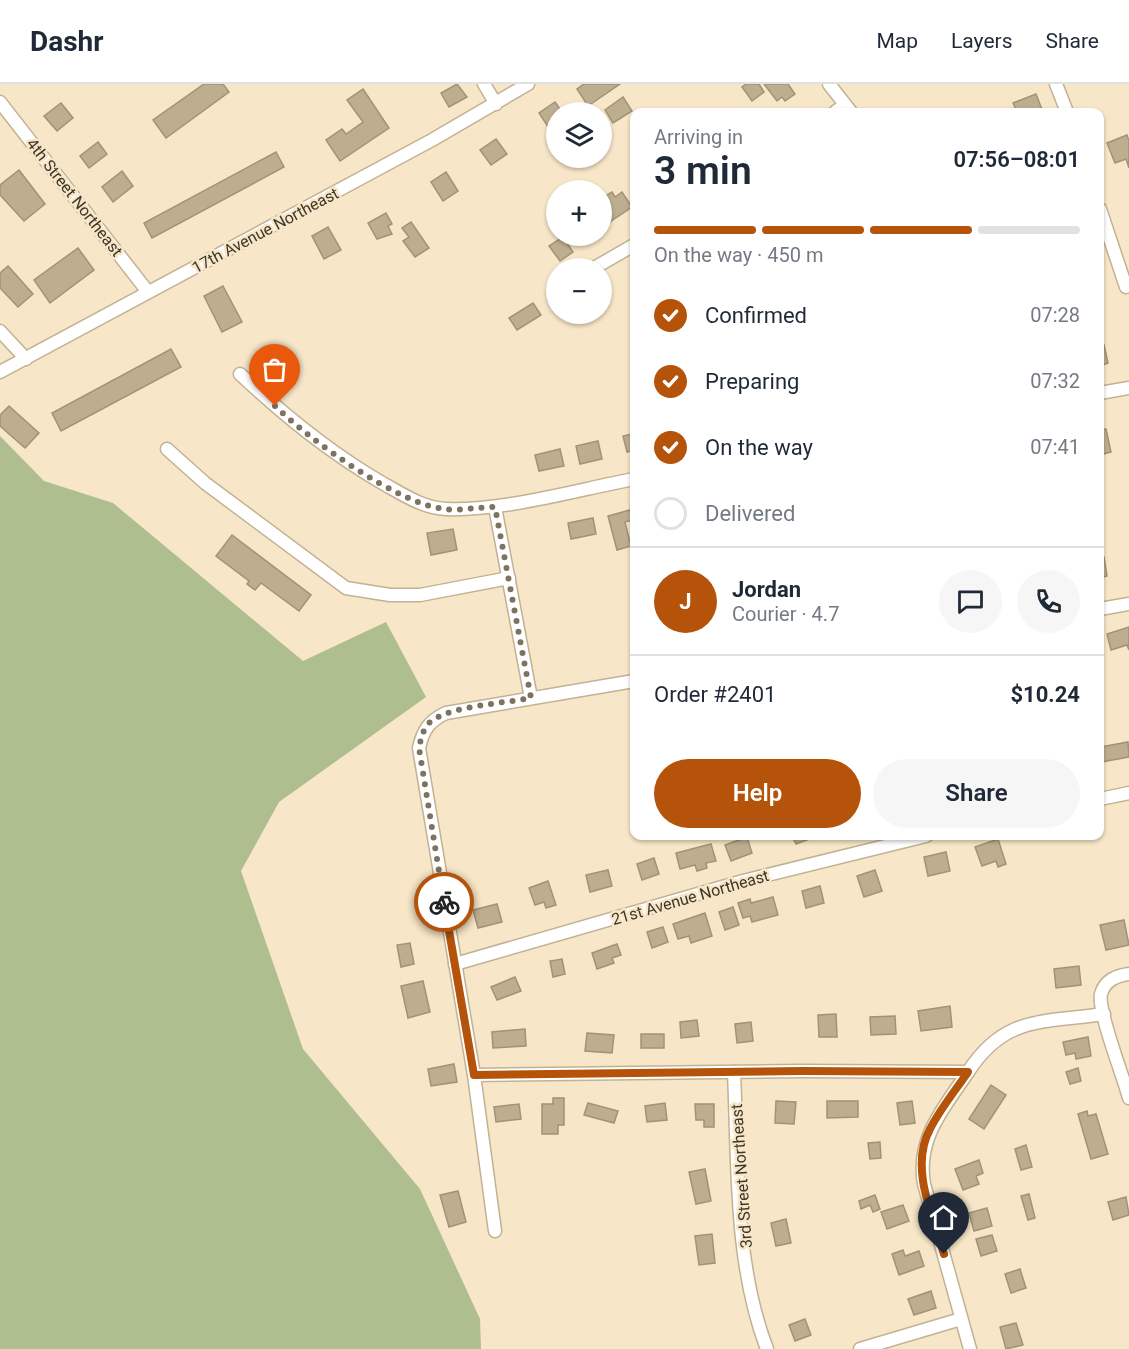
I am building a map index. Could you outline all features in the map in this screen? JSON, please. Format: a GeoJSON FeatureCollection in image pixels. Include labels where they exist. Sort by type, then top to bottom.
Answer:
{"type":"FeatureCollection","features":[{"type":"Feature","properties":{"kind":"street"},"geometry":{"type":"LineString","coordinates":[[484,84],[496,104]]}},
{"type":"Feature","properties":{"kind":"street","name":"17th Avenue Northeast"},"geometry":{"type":"LineString","coordinates":[[0,372],[496,104],[528,84]]}},
{"type":"Feature","properties":{"kind":"street"},"geometry":{"type":"LineString","coordinates":[[829,84],[843,108]]}},
{"type":"Feature","properties":{"kind":"street"},"geometry":{"type":"LineString","coordinates":[[1056,84],[1065,108]]}},
{"type":"Feature","properties":{"kind":"street","name":"4th Street Northeast"},"geometry":{"type":"LineString","coordinates":[[0,102],[148,292]]}},
{"type":"Feature","properties":{"kind":"street"},"geometry":{"type":"LineString","coordinates":[[1104,221],[1126,287]]}},
{"type":"Feature","properties":{"kind":"street"},"geometry":{"type":"LineString","coordinates":[[611,258],[630,247]]}},
{"type":"Feature","properties":{"kind":"street"},"geometry":{"type":"LineString","coordinates":[[0,331],[26,359]]}},
{"type":"Feature","properties":{"kind":"street"},"geometry":{"type":"LineString","coordinates":[[240,374],[292,423],[341,459],[418,503],[445,509],[495,507],[630,480]]}},
{"type":"Feature","properties":{"kind":"street"},"geometry":{"type":"LineString","coordinates":[[1104,392],[1129,388]]}},
{"type":"Feature","properties":{"kind":"street"},"geometry":{"type":"LineString","coordinates":[[167,449],[205,483],[346,588],[403,596],[508,578]]}},
{"type":"Feature","properties":{"kind":"street"},"geometry":{"type":"LineString","coordinates":[[495,507],[531,698]]}},
{"type":"Feature","properties":{"kind":"street"},"geometry":{"type":"LineString","coordinates":[[1104,608],[1129,604]]}},
{"type":"Feature","properties":{"kind":"street"},"geometry":{"type":"LineString","coordinates":[[495,1231],[474,1075],[419,748],[422,734],[428,724],[446,713],[630,682]]}},
{"type":"Feature","properties":{"kind":"street"},"geometry":{"type":"LineString","coordinates":[[1104,798],[1129,793]]}},
{"type":"Feature","properties":{"kind":"street","name":"21st Avenue Northeast"},"geometry":{"type":"LineString","coordinates":[[455,964],[743,881],[910,840]]}},
{"type":"Feature","properties":{"kind":"street"},"geometry":{"type":"LineString","coordinates":[[1129,974],[1112,978],[1104,986],[1100,1003],[1129,1098]]}},
{"type":"Feature","properties":{"kind":"street"},"geometry":{"type":"LineString","coordinates":[[970,1349],[924,1184],[922,1160],[928,1131],[987,1045],[1011,1030],[1104,1014]]}},
{"type":"Feature","properties":{"kind":"street","name":"3rd Street Northeast"},"geometry":{"type":"LineString","coordinates":[[734,1072],[742,1232],[758,1318],[767,1349]]}},
{"type":"Feature","properties":{"kind":"street"},"geometry":{"type":"LineString","coordinates":[[474,1075],[968,1072]]}},
{"type":"Feature","properties":{"kind":"street"},"geometry":{"type":"LineString","coordinates":[[860,1349],[961,1319]]}},
{"type":"Feature","properties":{"kind":"green space"},"geometry":{"type":"Polygon","coordinates":[[[0,436],[44,481],[113,503],[303,661],[386,622],[426,697],[279,802],[241,871],[303,1049],[420,1189],[480,1319],[481,1349],[0,1349],[0,436]]]}},
{"type":"Feature","properties":{"kind":"building"},"geometry":{"type":"Polygon","coordinates":[[[204,84],[223,84],[229,92],[166,138],[153,120],[204,84]]]}},
{"type":"Feature","properties":{"kind":"building"},"geometry":{"type":"Polygon","coordinates":[[[457,84],[467,97],[449,107],[441,93],[457,84]]]}},
{"type":"Feature","properties":{"kind":"building"},"geometry":{"type":"Polygon","coordinates":[[[584,84],[620,84],[594,102],[585,102],[577,89],[584,84]]]}},
{"type":"Feature","properties":{"kind":"building"},"geometry":{"type":"Polygon","coordinates":[[[746,84],[759,84],[764,92],[752,101],[742,87],[746,84]]]}},
{"type":"Feature","properties":{"kind":"building"},"geometry":{"type":"Polygon","coordinates":[[[764,84],[788,84],[795,94],[785,101],[782,97],[777,101],[764,84]]]}},
{"type":"Feature","properties":{"kind":"building"},"geometry":{"type":"Polygon","coordinates":[[[363,89],[389,128],[340,161],[326,140],[342,129],[346,134],[363,122],[347,100],[363,89]]]}},
{"type":"Feature","properties":{"kind":"building"},"geometry":{"type":"Polygon","coordinates":[[[1036,94],[1041,108],[1015,108],[1013,103],[1036,94]]]}},
{"type":"Feature","properties":{"kind":"building"},"geometry":{"type":"Polygon","coordinates":[[[623,97],[630,108],[630,112],[613,123],[612,105],[623,97]]]}},
{"type":"Feature","properties":{"kind":"building"},"geometry":{"type":"Polygon","coordinates":[[[61,103],[73,118],[57,131],[44,116],[61,103]]]}},
{"type":"Feature","properties":{"kind":"building"},"geometry":{"type":"Polygon","coordinates":[[[546,108],[546,124],[539,113],[546,108]]]}},
{"type":"Feature","properties":{"kind":"building"},"geometry":{"type":"Polygon","coordinates":[[[1127,135],[1129,168],[1126,159],[1115,163],[1107,143],[1127,135]]]}},
{"type":"Feature","properties":{"kind":"building"},"geometry":{"type":"Polygon","coordinates":[[[496,139],[507,154],[491,165],[480,150],[496,139]]]}},
{"type":"Feature","properties":{"kind":"building"},"geometry":{"type":"Polygon","coordinates":[[[98,142],[107,154],[89,168],[80,156],[98,142]]]}},
{"type":"Feature","properties":{"kind":"building"},"geometry":{"type":"Polygon","coordinates":[[[276,152],[284,167],[152,238],[144,223],[276,152]]]}},
{"type":"Feature","properties":{"kind":"building"},"geometry":{"type":"Polygon","coordinates":[[[19,170],[45,204],[24,221],[0,195],[0,185],[19,170]]]}},
{"type":"Feature","properties":{"kind":"building"},"geometry":{"type":"Polygon","coordinates":[[[122,171],[133,186],[113,202],[102,187],[122,171]]]}},
{"type":"Feature","properties":{"kind":"building"},"geometry":{"type":"Polygon","coordinates":[[[446,172],[458,191],[443,201],[431,182],[446,172]]]}},
{"type":"Feature","properties":{"kind":"building"},"geometry":{"type":"Polygon","coordinates":[[[612,192],[615,197],[622,192],[630,204],[630,208],[612,220],[612,192]]]}},
{"type":"Feature","properties":{"kind":"building"},"geometry":{"type":"Polygon","coordinates":[[[386,213],[392,224],[388,226],[392,234],[377,239],[368,223],[386,213]]]}},
{"type":"Feature","properties":{"kind":"building"},"geometry":{"type":"Polygon","coordinates":[[[411,222],[429,248],[415,257],[403,241],[409,237],[402,228],[411,222]]]}},
{"type":"Feature","properties":{"kind":"building"},"geometry":{"type":"Polygon","coordinates":[[[328,227],[341,250],[324,259],[312,236],[328,227]]]}},
{"type":"Feature","properties":{"kind":"building"},"geometry":{"type":"Polygon","coordinates":[[[549,246],[569,246],[573,252],[564,258],[558,258],[549,246]]]}},
{"type":"Feature","properties":{"kind":"building"},"geometry":{"type":"Polygon","coordinates":[[[78,248],[94,270],[50,303],[34,280],[78,248]]]}},
{"type":"Feature","properties":{"kind":"building"},"geometry":{"type":"Polygon","coordinates":[[[8,266],[33,294],[18,307],[0,288],[0,273],[8,266]]]}},
{"type":"Feature","properties":{"kind":"building"},"geometry":{"type":"Polygon","coordinates":[[[223,286],[242,322],[222,332],[204,296],[223,286]]]}},
{"type":"Feature","properties":{"kind":"building"},"geometry":{"type":"Polygon","coordinates":[[[533,303],[541,315],[517,330],[509,318],[533,303]]]}},
{"type":"Feature","properties":{"kind":"building"},"geometry":{"type":"Polygon","coordinates":[[[1104,345],[1108,363],[1104,364],[1104,345]]]}},
{"type":"Feature","properties":{"kind":"building"},"geometry":{"type":"Polygon","coordinates":[[[171,349],[181,367],[61,431],[52,413],[171,349]]]}},
{"type":"Feature","properties":{"kind":"building"},"geometry":{"type":"Polygon","coordinates":[[[9,406],[39,433],[25,448],[0,426],[0,415],[9,406]]]}},
{"type":"Feature","properties":{"kind":"building"},"geometry":{"type":"Polygon","coordinates":[[[1104,429],[1106,429],[1111,452],[1104,454],[1104,429]]]}},
{"type":"Feature","properties":{"kind":"building"},"geometry":{"type":"Polygon","coordinates":[[[630,434],[630,451],[627,452],[623,436],[630,434]]]}},
{"type":"Feature","properties":{"kind":"building"},"geometry":{"type":"Polygon","coordinates":[[[598,441],[602,459],[580,464],[576,446],[598,441]]]}},
{"type":"Feature","properties":{"kind":"building"},"geometry":{"type":"Polygon","coordinates":[[[560,449],[564,466],[539,471],[535,455],[560,449]]]}},
{"type":"Feature","properties":{"kind":"building"},"geometry":{"type":"Polygon","coordinates":[[[630,510],[630,521],[625,522],[630,546],[617,550],[608,516],[630,510]]]}},
{"type":"Feature","properties":{"kind":"building"},"geometry":{"type":"Polygon","coordinates":[[[593,518],[596,534],[571,539],[568,523],[593,518]]]}},
{"type":"Feature","properties":{"kind":"building"},"geometry":{"type":"Polygon","coordinates":[[[453,529],[457,550],[431,555],[427,533],[453,529]]]}},
{"type":"Feature","properties":{"kind":"building"},"geometry":{"type":"Polygon","coordinates":[[[232,535],[311,595],[299,611],[261,583],[255,590],[247,584],[249,581],[216,556],[232,535]]]}},
{"type":"Feature","properties":{"kind":"building"},"geometry":{"type":"Polygon","coordinates":[[[1104,557],[1107,576],[1104,577],[1104,557]]]}},
{"type":"Feature","properties":{"kind":"building"},"geometry":{"type":"Polygon","coordinates":[[[1129,627],[1129,650],[1127,645],[1111,650],[1107,634],[1129,627]]]}},
{"type":"Feature","properties":{"kind":"building"},"geometry":{"type":"Polygon","coordinates":[[[1128,742],[1129,757],[1104,761],[1104,746],[1128,742]]]}},
{"type":"Feature","properties":{"kind":"building"},"geometry":{"type":"Polygon","coordinates":[[[739,840],[748,840],[752,853],[731,861],[725,845],[739,840]]]}},
{"type":"Feature","properties":{"kind":"building"},"geometry":{"type":"Polygon","coordinates":[[[794,840],[807,840],[796,844],[794,840]]]}},
{"type":"Feature","properties":{"kind":"building"},"geometry":{"type":"Polygon","coordinates":[[[998,840],[1006,864],[998,867],[996,861],[982,866],[975,847],[998,840]]]}},
{"type":"Feature","properties":{"kind":"building"},"geometry":{"type":"Polygon","coordinates":[[[711,844],[716,861],[706,863],[707,868],[697,871],[695,865],[680,869],[676,853],[711,844]]]}},
{"type":"Feature","properties":{"kind":"building"},"geometry":{"type":"Polygon","coordinates":[[[946,852],[950,871],[928,876],[924,857],[946,852]]]}},
{"type":"Feature","properties":{"kind":"building"},"geometry":{"type":"Polygon","coordinates":[[[654,858],[659,874],[642,880],[637,864],[654,858]]]}},
{"type":"Feature","properties":{"kind":"building"},"geometry":{"type":"Polygon","coordinates":[[[608,870],[612,886],[590,892],[586,875],[608,870]]]}},
{"type":"Feature","properties":{"kind":"building"},"geometry":{"type":"Polygon","coordinates":[[[875,870],[882,891],[864,897],[857,876],[875,870]]]}},
{"type":"Feature","properties":{"kind":"building"},"geometry":{"type":"Polygon","coordinates":[[[548,881],[556,905],[546,908],[544,902],[535,905],[529,888],[548,881]]]}},
{"type":"Feature","properties":{"kind":"building"},"geometry":{"type":"Polygon","coordinates":[[[820,886],[824,903],[806,908],[802,891],[820,886]]]}},
{"type":"Feature","properties":{"kind":"building"},"geometry":{"type":"Polygon","coordinates":[[[773,897],[778,915],[752,922],[750,916],[743,918],[738,903],[750,899],[751,903],[773,897]]]}},
{"type":"Feature","properties":{"kind":"building"},"geometry":{"type":"Polygon","coordinates":[[[497,904],[502,922],[478,928],[473,910],[497,904]]]}},
{"type":"Feature","properties":{"kind":"building"},"geometry":{"type":"Polygon","coordinates":[[[733,907],[739,925],[725,930],[719,912],[733,907]]]}},
{"type":"Feature","properties":{"kind":"building"},"geometry":{"type":"Polygon","coordinates":[[[705,913],[712,936],[691,943],[689,936],[678,939],[673,924],[705,913]]]}},
{"type":"Feature","properties":{"kind":"building"},"geometry":{"type":"Polygon","coordinates":[[[1124,920],[1129,945],[1106,950],[1100,925],[1124,920]]]}},
{"type":"Feature","properties":{"kind":"building"},"geometry":{"type":"Polygon","coordinates":[[[663,927],[668,942],[652,948],[647,932],[663,927]]]}},
{"type":"Feature","properties":{"kind":"building"},"geometry":{"type":"Polygon","coordinates":[[[410,943],[414,964],[401,967],[397,945],[410,943]]]}},
{"type":"Feature","properties":{"kind":"building"},"geometry":{"type":"Polygon","coordinates":[[[617,944],[621,955],[612,958],[614,963],[597,969],[592,953],[617,944]]]}},
{"type":"Feature","properties":{"kind":"building"},"geometry":{"type":"Polygon","coordinates":[[[562,959],[565,974],[553,977],[550,961],[562,959]]]}},
{"type":"Feature","properties":{"kind":"building"},"geometry":{"type":"Polygon","coordinates":[[[1079,966],[1081,985],[1056,988],[1054,969],[1079,966]]]}},
{"type":"Feature","properties":{"kind":"building"},"geometry":{"type":"Polygon","coordinates":[[[515,977],[521,991],[497,1000],[491,987],[515,977]]]}},
{"type":"Feature","properties":{"kind":"building"},"geometry":{"type":"Polygon","coordinates":[[[423,981],[430,1012],[408,1018],[401,986],[423,981]]]}},
{"type":"Feature","properties":{"kind":"building"},"geometry":{"type":"Polygon","coordinates":[[[950,1006],[952,1027],[921,1031],[918,1011],[950,1006]]]}},
{"type":"Feature","properties":{"kind":"building"},"geometry":{"type":"Polygon","coordinates":[[[836,1014],[837,1037],[819,1037],[818,1015],[836,1014]]]}},
{"type":"Feature","properties":{"kind":"building"},"geometry":{"type":"Polygon","coordinates":[[[895,1016],[896,1034],[871,1035],[870,1017],[895,1016]]]}},
{"type":"Feature","properties":{"kind":"building"},"geometry":{"type":"Polygon","coordinates":[[[697,1020],[699,1036],[681,1038],[680,1022],[697,1020]]]}},
{"type":"Feature","properties":{"kind":"building"},"geometry":{"type":"Polygon","coordinates":[[[751,1022],[753,1041],[737,1043],[735,1024],[751,1022]]]}},
{"type":"Feature","properties":{"kind":"building"},"geometry":{"type":"Polygon","coordinates":[[[525,1029],[526,1046],[493,1048],[492,1032],[525,1029]]]}},
{"type":"Feature","properties":{"kind":"building"},"geometry":{"type":"Polygon","coordinates":[[[587,1033],[614,1035],[612,1053],[585,1051],[587,1033]]]}},
{"type":"Feature","properties":{"kind":"building"},"geometry":{"type":"Polygon","coordinates":[[[641,1034],[664,1034],[664,1048],[641,1048],[641,1034]]]}},
{"type":"Feature","properties":{"kind":"building"},"geometry":{"type":"Polygon","coordinates":[[[1088,1037],[1091,1056],[1076,1059],[1075,1053],[1066,1055],[1063,1042],[1088,1037]]]}},
{"type":"Feature","properties":{"kind":"building"},"geometry":{"type":"Polygon","coordinates":[[[454,1064],[457,1082],[431,1086],[428,1069],[454,1064]]]}},
{"type":"Feature","properties":{"kind":"building"},"geometry":{"type":"Polygon","coordinates":[[[1078,1068],[1081,1081],[1070,1084],[1066,1072],[1078,1068]]]}},
{"type":"Feature","properties":{"kind":"building"},"geometry":{"type":"Polygon","coordinates":[[[991,1085],[1006,1095],[984,1129],[969,1119],[991,1085]]]}},
{"type":"Feature","properties":{"kind":"building"},"geometry":{"type":"Polygon","coordinates":[[[553,1098],[564,1098],[564,1125],[558,1125],[558,1134],[542,1134],[542,1104],[553,1104],[553,1098]]]}},
{"type":"Feature","properties":{"kind":"building"},"geometry":{"type":"Polygon","coordinates":[[[776,1101],[796,1102],[794,1124],[775,1123],[776,1101]]]}},
{"type":"Feature","properties":{"kind":"building"},"geometry":{"type":"Polygon","coordinates":[[[827,1101],[858,1101],[858,1117],[827,1118],[827,1101]]]}},
{"type":"Feature","properties":{"kind":"building"},"geometry":{"type":"Polygon","coordinates":[[[912,1101],[915,1123],[900,1125],[897,1103],[912,1101]]]}},
{"type":"Feature","properties":{"kind":"building"},"geometry":{"type":"Polygon","coordinates":[[[588,1103],[618,1111],[614,1123],[584,1115],[588,1103]]]}},
{"type":"Feature","properties":{"kind":"building"},"geometry":{"type":"Polygon","coordinates":[[[665,1103],[667,1120],[647,1122],[645,1106],[665,1103]]]}},
{"type":"Feature","properties":{"kind":"building"},"geometry":{"type":"Polygon","coordinates":[[[519,1104],[521,1119],[496,1122],[494,1107],[519,1104]]]}},
{"type":"Feature","properties":{"kind":"building"},"geometry":{"type":"Polygon","coordinates":[[[695,1104],[714,1104],[714,1127],[704,1127],[704,1120],[696,1120],[695,1104]]]}},
{"type":"Feature","properties":{"kind":"building"},"geometry":{"type":"Polygon","coordinates":[[[1087,1111],[1088,1116],[1096,1114],[1108,1154],[1091,1159],[1078,1114],[1087,1111]]]}},
{"type":"Feature","properties":{"kind":"building"},"geometry":{"type":"Polygon","coordinates":[[[880,1142],[881,1158],[870,1159],[868,1143],[880,1142]]]}},
{"type":"Feature","properties":{"kind":"building"},"geometry":{"type":"Polygon","coordinates":[[[1026,1145],[1032,1167],[1021,1170],[1015,1149],[1026,1145]]]}},
{"type":"Feature","properties":{"kind":"building"},"geometry":{"type":"Polygon","coordinates":[[[979,1160],[983,1173],[976,1176],[979,1184],[963,1190],[955,1169],[979,1160]]]}},
{"type":"Feature","properties":{"kind":"building"},"geometry":{"type":"Polygon","coordinates":[[[705,1169],[711,1201],[696,1204],[689,1172],[705,1169]]]}},
{"type":"Feature","properties":{"kind":"building"},"geometry":{"type":"Polygon","coordinates":[[[458,1191],[466,1222],[449,1227],[440,1195],[458,1191]]]}},
{"type":"Feature","properties":{"kind":"building"},"geometry":{"type":"Polygon","coordinates":[[[1029,1194],[1035,1218],[1028,1220],[1021,1196],[1029,1194]]]}},
{"type":"Feature","properties":{"kind":"building"},"geometry":{"type":"Polygon","coordinates":[[[875,1195],[880,1209],[873,1212],[870,1205],[861,1209],[859,1201],[875,1195]]]}},
{"type":"Feature","properties":{"kind":"building"},"geometry":{"type":"Polygon","coordinates":[[[1126,1197],[1129,1215],[1113,1220],[1108,1202],[1126,1197]]]}},
{"type":"Feature","properties":{"kind":"building"},"geometry":{"type":"Polygon","coordinates":[[[903,1205],[909,1221],[887,1229],[881,1212],[903,1205]]]}},
{"type":"Feature","properties":{"kind":"building"},"geometry":{"type":"Polygon","coordinates":[[[987,1208],[992,1226],[974,1231],[969,1213],[987,1208]]]}},
{"type":"Feature","properties":{"kind":"building"},"geometry":{"type":"Polygon","coordinates":[[[786,1219],[791,1243],[776,1246],[771,1223],[786,1219]]]}},
{"type":"Feature","properties":{"kind":"building"},"geometry":{"type":"Polygon","coordinates":[[[712,1234],[715,1263],[699,1265],[695,1236],[712,1234]]]}},
{"type":"Feature","properties":{"kind":"building"},"geometry":{"type":"Polygon","coordinates":[[[992,1235],[997,1251],[981,1256],[976,1239],[992,1235]]]}},
{"type":"Feature","properties":{"kind":"building"},"geometry":{"type":"Polygon","coordinates":[[[903,1250],[905,1256],[919,1251],[924,1266],[899,1275],[892,1254],[903,1250]]]}},
{"type":"Feature","properties":{"kind":"building"},"geometry":{"type":"Polygon","coordinates":[[[1020,1269],[1026,1288],[1011,1293],[1005,1274],[1020,1269]]]}},
{"type":"Feature","properties":{"kind":"building"},"geometry":{"type":"Polygon","coordinates":[[[931,1291],[936,1308],[914,1315],[908,1299],[931,1291]]]}},
{"type":"Feature","properties":{"kind":"building"},"geometry":{"type":"Polygon","coordinates":[[[805,1319],[811,1335],[795,1341],[789,1325],[805,1319]]]}},
{"type":"Feature","properties":{"kind":"building"},"geometry":{"type":"Polygon","coordinates":[[[1016,1323],[1023,1345],[1006,1349],[1000,1327],[1016,1323]]]}},
{"type":"Feature","properties":{"kind":"way so far"},"geometry":{"type":"LineString","coordinates":[[275,406],[292,423],[341,459],[418,503],[445,509],[495,507],[531,698],[446,713],[428,724],[422,734],[419,748],[444,902]]}},
{"type":"Feature","properties":{"kind":"route"},"geometry":{"type":"LineString","coordinates":[[444,902],[474,1075],[907,1070],[968,1072],[928,1131],[923,1148],[924,1184],[944,1254]]}}]}
